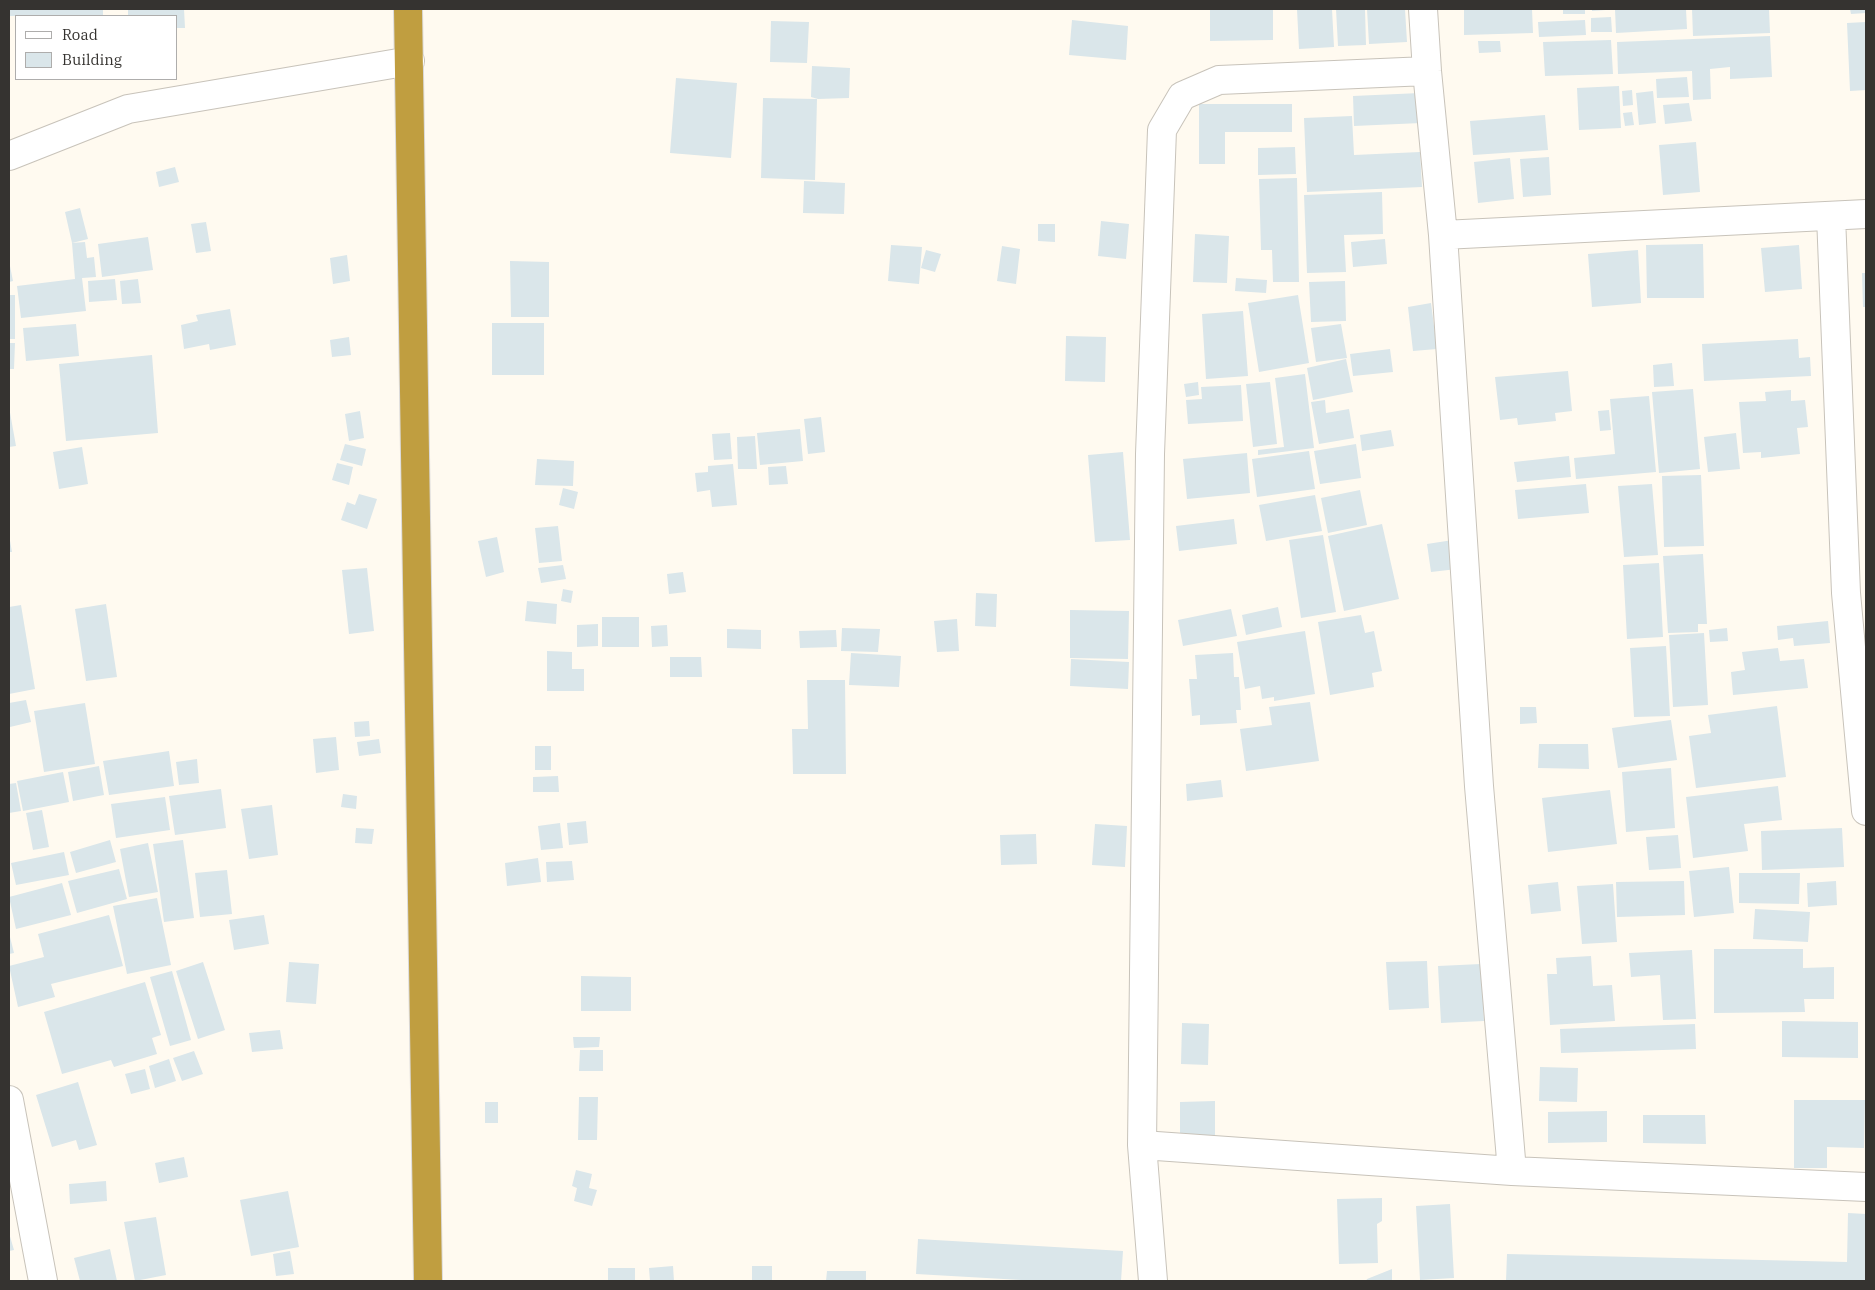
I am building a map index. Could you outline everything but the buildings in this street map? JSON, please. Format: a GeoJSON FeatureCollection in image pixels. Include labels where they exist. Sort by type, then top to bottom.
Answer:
{"type":"FeatureCollection","features":[{"type":"Feature","properties":{"kind":"highway"},"geometry":{"type":"LineString","coordinates":[[408,9],[428,1281]]}},
{"type":"Feature","properties":{"kind":"street"},"geometry":{"type":"LineString","coordinates":[[1423,9],[1443,235],[1479,786],[1512,1170]]}},
{"type":"Feature","properties":{"kind":"street"},"geometry":{"type":"LineString","coordinates":[[9,156],[128,109],[410,61]]}},
{"type":"Feature","properties":{"kind":"street"},"geometry":{"type":"LineString","coordinates":[[1154,1281],[1142,1145],[1150,454],[1162,130],[1182,96],[1219,80],[1427,71]]}},
{"type":"Feature","properties":{"kind":"street"},"geometry":{"type":"LineString","coordinates":[[1443,235],[1866,214]]}},
{"type":"Feature","properties":{"kind":"street"},"geometry":{"type":"LineString","coordinates":[[1831,216],[1856,592],[1866,811]]}},
{"type":"Feature","properties":{"kind":"street"},"geometry":{"type":"LineString","coordinates":[[9,1100],[43,1281]]}},
{"type":"Feature","properties":{"kind":"street"},"geometry":{"type":"LineString","coordinates":[[1142,1145],[1512,1170],[1866,1188]]}}]}
